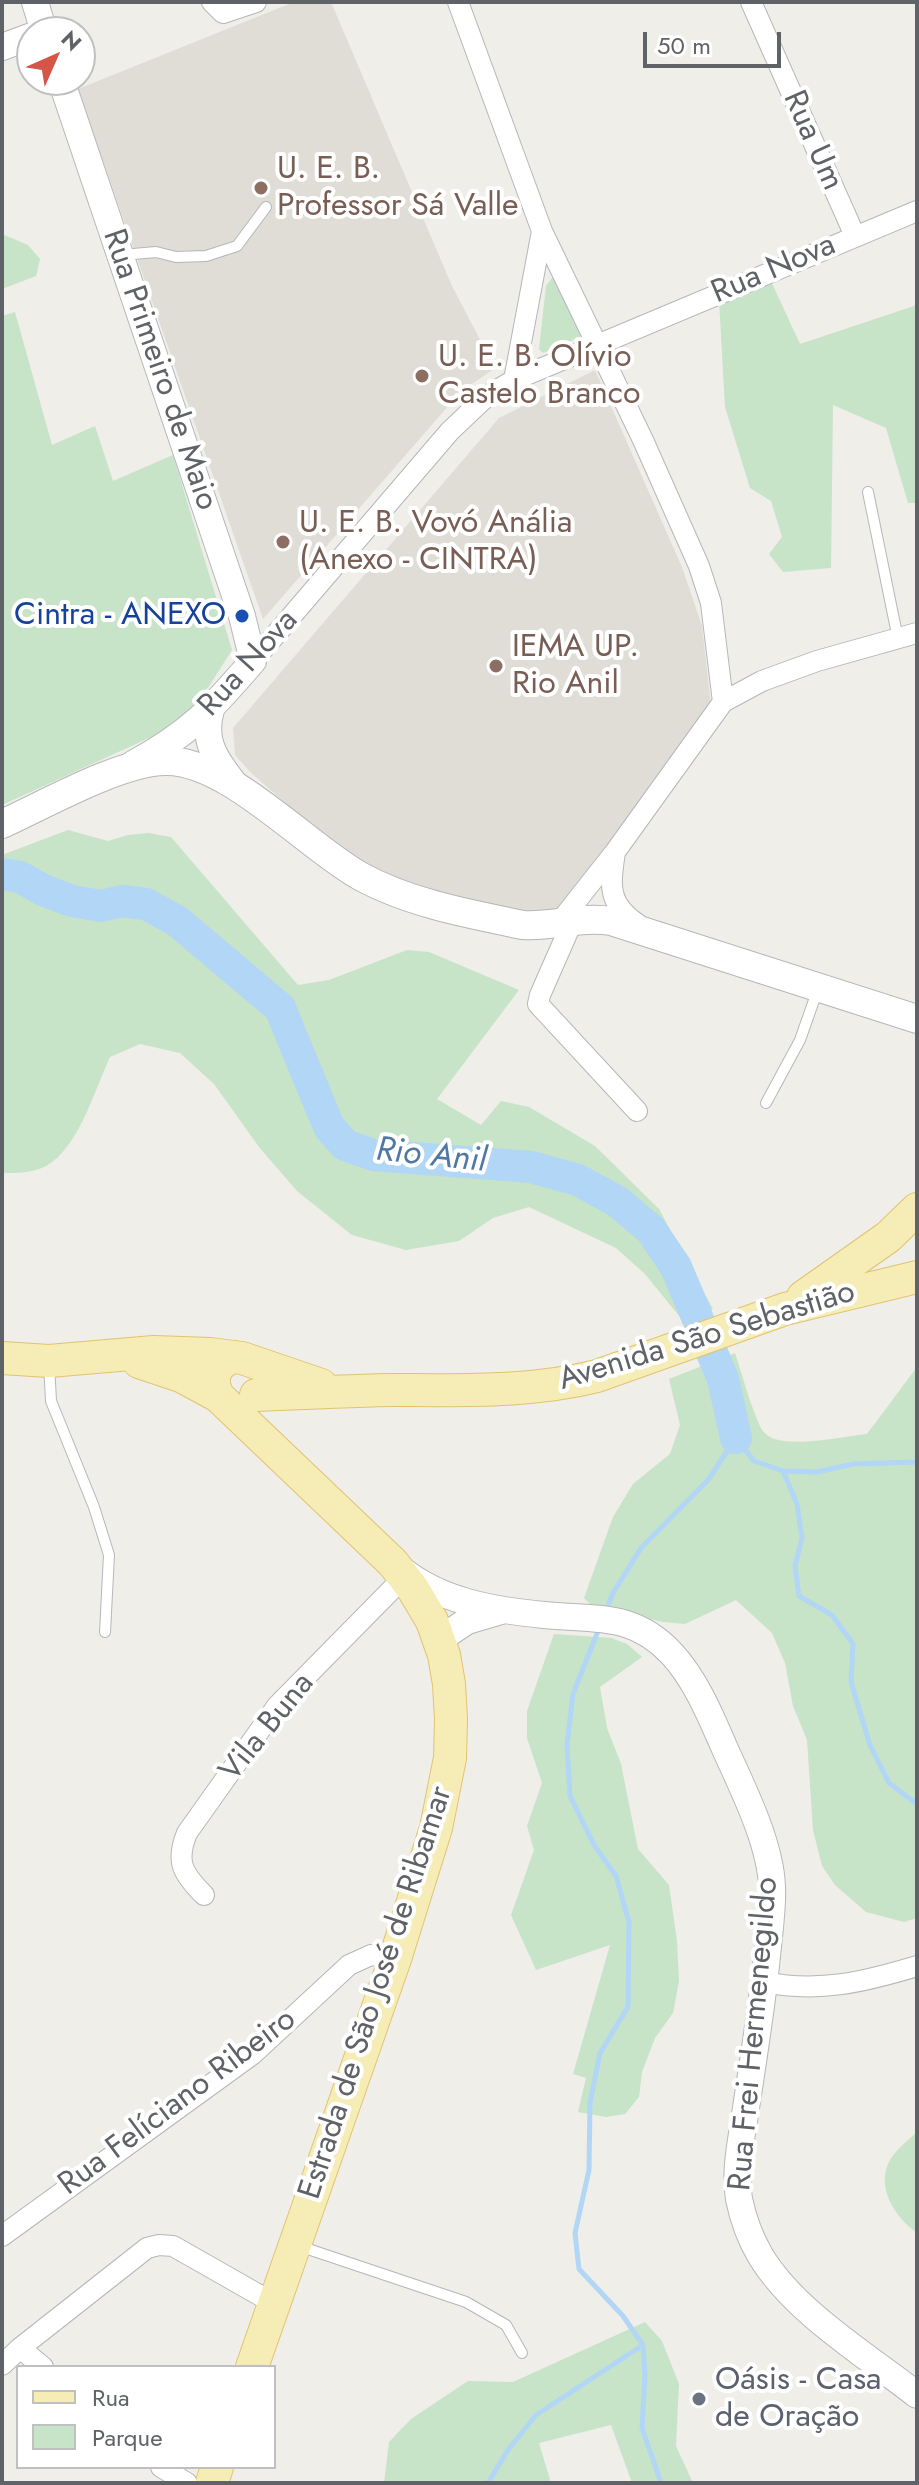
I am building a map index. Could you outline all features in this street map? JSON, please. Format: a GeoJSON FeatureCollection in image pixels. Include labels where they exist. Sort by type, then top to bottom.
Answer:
{"type":"FeatureCollection","features":[{"type":"Feature","properties":{"kind":"main road"},"geometry":{"type":"LineString","coordinates":[[133,764],[166,761],[203,768],[239,790],[340,863],[398,894],[523,925],[541,926],[598,919],[652,933],[917,1019]]}},
{"type":"Feature","properties":{"kind":"main road","name":"Rua Nova"},"geometry":{"type":"LineString","coordinates":[[2,824],[133,764]]}},
{"type":"Feature","properties":{"kind":"main road"},"geometry":{"type":"LineString","coordinates":[[907,1279],[884,1273],[878,1261],[881,1246],[917,1209]]}},
{"type":"Feature","properties":{"kind":"main road"},"geometry":{"type":"LineString","coordinates":[[785,1309],[888,1237]]}},
{"type":"Feature","properties":{"kind":"main road","name":"Avenida São Sebastião"},"geometry":{"type":"LineString","coordinates":[[238,1398],[351,1390],[536,1388],[597,1376],[785,1309],[907,1279]]}},
{"type":"Feature","properties":{"kind":"main road","name":"Avenida São Sebastião"},"geometry":{"type":"LineString","coordinates":[[104,1358],[174,1352],[241,1359],[314,1384],[351,1390]]}},
{"type":"Feature","properties":{"kind":"main road"},"geometry":{"type":"LineString","coordinates":[[2,1358],[49,1361],[104,1358],[154,1365],[238,1398]]}},
{"type":"Feature","properties":{"kind":"main road"},"geometry":{"type":"LineString","coordinates":[[238,1398],[213,1383],[216,1369],[227,1360],[241,1359]]}},
{"type":"Feature","properties":{"kind":"main road","name":"Estrada de São José de Ribamar"},"geometry":{"type":"LineString","coordinates":[[238,1398],[299,1473],[399,1569],[423,1604],[440,1639],[449,1684],[450,1758],[436,1828],[395,1959],[253,2365]]}},
{"type":"Feature","properties":{"kind":"street"},"geometry":{"type":"LineString","coordinates":[[212,2],[223,13],[256,2]]}},
{"type":"Feature","properties":{"kind":"street"},"geometry":{"type":"LineString","coordinates":[[458,2],[542,231],[598,344],[699,566],[711,603],[723,702]]}},
{"type":"Feature","properties":{"kind":"street","name":"Rua Um"},"geometry":{"type":"LineString","coordinates":[[751,2],[855,236]]}},
{"type":"Feature","properties":{"kind":"street","name":"Rua Primeiro de Maio"},"geometry":{"type":"LineString","coordinates":[[66,96],[242,616],[253,661]]}},
{"type":"Feature","properties":{"kind":"street","name":"Rua Nova"},"geometry":{"type":"LineString","coordinates":[[133,764],[178,739],[211,710],[450,431],[487,396],[514,380],[917,211]]}},
{"type":"Feature","properties":{"kind":"street"},"geometry":{"type":"LineString","coordinates":[[514,380],[542,231]]}},
{"type":"Feature","properties":{"kind":"street"},"geometry":{"type":"LineString","coordinates":[[637,1111],[538,1004],[566,922],[723,702],[762,681],[817,661],[908,636]]}},
{"type":"Feature","properties":{"kind":"street"},"geometry":{"type":"LineString","coordinates":[[211,710],[207,728],[210,748],[239,790]]}},
{"type":"Feature","properties":{"kind":"street"},"geometry":{"type":"LineString","coordinates":[[615,852],[611,884],[616,903],[627,917],[652,933]]}},
{"type":"Feature","properties":{"kind":"street","name":"Rua Frei Hermenegildo"},"geometry":{"type":"LineString","coordinates":[[399,1569],[445,1596],[505,1611],[604,1618],[635,1627],[654,1638],[679,1662],[717,1732],[745,1796],[768,1861],[772,1888],[764,1982],[738,2165],[739,2196],[746,2225],[759,2254],[797,2301],[917,2395]]}},
{"type":"Feature","properties":{"kind":"street","name":"Vila Buna"},"geometry":{"type":"LineString","coordinates":[[204,1895],[187,1875],[181,1862],[180,1849],[187,1833],[277,1706],[399,1569]]}},
{"type":"Feature","properties":{"kind":"street","name":"Rua Frei Hermenegildo"},"geometry":{"type":"LineString","coordinates":[[440,1639],[467,1621],[505,1611]]}},
{"type":"Feature","properties":{"kind":"street","name":"Rua Felíciano Ribeiro"},"geometry":{"type":"LineString","coordinates":[[2,2236],[253,2054],[349,1965],[371,1955],[395,1959]]}},
{"type":"Feature","properties":{"kind":"street"},"geometry":{"type":"LineString","coordinates":[[764,1982],[795,1988],[837,1985],[879,1978],[917,1966]]}},
{"type":"Feature","properties":{"kind":"street"},"geometry":{"type":"LineString","coordinates":[[2,2365],[147,2248],[159,2245],[173,2246],[275,2304]]}},
{"type":"Feature","properties":{"kind":"street"},"geometry":{"type":"LineString","coordinates":[[20,2348],[41,2365]]}},
{"type":"Feature","properties":{"kind":"street"},"geometry":{"type":"LineString","coordinates":[[164,2469],[187,2483]]}},
{"type":"Feature","properties":{"kind":"lane"},"geometry":{"type":"LineString","coordinates":[[120,255],[156,252],[176,257],[206,256],[237,246],[266,207]]}},
{"type":"Feature","properties":{"kind":"lane"},"geometry":{"type":"LineString","coordinates":[[868,492],[908,636]]}},
{"type":"Feature","properties":{"kind":"lane"},"geometry":{"type":"LineString","coordinates":[[766,1103],[800,1040],[818,987]]}},
{"type":"Feature","properties":{"kind":"lane"},"geometry":{"type":"LineString","coordinates":[[49,1361],[51,1401],[94,1507],[109,1555],[105,1632]]}},
{"type":"Feature","properties":{"kind":"lane"},"geometry":{"type":"LineString","coordinates":[[295,2245],[466,2302],[506,2325],[522,2353]]}},
{"type":"Feature","properties":{"kind":"shaded area","name":"U. E. B. Professor Sá Valle"},"geometry":{"type":"Polygon","coordinates":[[[294,2],[331,2],[452,286],[495,368],[450,404],[263,619],[80,96],[96,96],[96,82],[294,2]]]}},
{"type":"Feature","properties":{"kind":"shaded area","name":"IEMA UP. Rio Anil"},"geometry":{"type":"Polygon","coordinates":[[[595,370],[682,567],[702,626],[711,706],[568,903],[554,910],[532,914],[411,886],[341,851],[251,773],[235,755],[233,728],[499,418],[595,370]]]}},
{"type":"Feature","properties":{"kind":"green space"},"geometry":{"type":"Polygon","coordinates":[[[2,234],[28,245],[40,259],[36,276],[2,289],[2,234]]]}},
{"type":"Feature","properties":{"kind":"green space"},"geometry":{"type":"Polygon","coordinates":[[[555,274],[584,335],[543,353],[539,349],[546,286],[555,274]]]}},
{"type":"Feature","properties":{"kind":"green space"},"geometry":{"type":"Polygon","coordinates":[[[770,279],[800,344],[917,305],[917,503],[908,503],[886,428],[833,405],[831,568],[783,572],[769,554],[782,537],[771,501],[750,488],[725,407],[719,300],[770,279]]]}},
{"type":"Feature","properties":{"kind":"green space"},"geometry":{"type":"Polygon","coordinates":[[[15,312],[52,445],[95,426],[113,481],[173,455],[232,650],[197,705],[171,728],[2,805],[2,316],[15,312]]]}},
{"type":"Feature","properties":{"kind":"green space"},"geometry":{"type":"Polygon","coordinates":[[[68,830],[108,841],[148,833],[171,837],[298,985],[329,980],[407,950],[429,952],[519,990],[437,1099],[481,1125],[501,1101],[529,1107],[595,1146],[659,1209],[713,1309],[684,1322],[645,1274],[616,1248],[529,1207],[493,1218],[459,1241],[406,1250],[352,1235],[297,1191],[259,1147],[214,1084],[180,1053],[140,1044],[110,1057],[76,1132],[57,1158],[36,1170],[2,1173],[2,855],[68,830]]]}},
{"type":"Feature","properties":{"kind":"green space"},"geometry":{"type":"Polygon","coordinates":[[[735,1353],[759,1425],[771,1437],[782,1441],[867,1434],[917,1367],[917,1918],[904,1922],[866,1912],[835,1885],[822,1866],[813,1830],[807,1740],[793,1706],[785,1663],[772,1633],[736,1600],[685,1624],[592,1606],[584,1598],[613,1517],[633,1484],[670,1454],[680,1425],[669,1379],[735,1353]]]}},
{"type":"Feature","properties":{"kind":"green space"},"geometry":{"type":"Polygon","coordinates":[[[554,1634],[611,1638],[627,1644],[642,1657],[600,1687],[607,1728],[621,1764],[638,1849],[669,1885],[677,1941],[679,1981],[673,2013],[655,2038],[642,2072],[639,2097],[625,2114],[606,2117],[578,2112],[586,2078],[573,2074],[610,1945],[536,1970],[511,1915],[534,1850],[527,1826],[542,1783],[527,1738],[527,1711],[554,1634]]]}},
{"type":"Feature","properties":{"kind":"green space"},"geometry":{"type":"Polygon","coordinates":[[[917,2132],[917,2233],[895,2210],[885,2181],[890,2160],[917,2132]]]}},
{"type":"Feature","properties":{"kind":"green space"},"geometry":{"type":"Polygon","coordinates":[[[645,2322],[662,2341],[679,2384],[676,2446],[693,2483],[632,2483],[611,2425],[539,2443],[551,2483],[384,2483],[389,2442],[411,2419],[468,2381],[513,2382],[645,2322]]]}},
{"type":"Feature","properties":{"kind":"waterway","name":"Rio Anil"},"geometry":{"type":"LineString","coordinates":[[2,874],[20,877],[72,901],[101,906],[122,901],[146,904],[177,921],[280,1008],[329,1127],[345,1145],[373,1155],[531,1167],[578,1180],[618,1202],[651,1230],[676,1267],[723,1379],[736,1438]]}},
{"type":"Feature","properties":{"kind":"waterway"},"geometry":{"type":"LineString","coordinates":[[605,1613],[613,1593],[641,1548],[708,1480],[736,1438],[754,1461],[783,1471],[817,1472],[853,1464],[917,1462]]}},
{"type":"Feature","properties":{"kind":"waterway"},"geometry":{"type":"LineString","coordinates":[[783,1471],[797,1504],[802,1538],[795,1566],[799,1596],[832,1615],[853,1644],[851,1682],[870,1745],[889,1783],[917,1804]]}},
{"type":"Feature","properties":{"kind":"waterway"},"geometry":{"type":"LineString","coordinates":[[600,1626],[573,1694],[567,1744],[570,1796],[594,1845],[616,1876],[629,1922],[628,2007],[600,2053],[590,2103],[589,2170],[575,2233],[579,2269],[623,2316],[643,2345],[642,2428],[661,2483]]}},
{"type":"Feature","properties":{"kind":"waterway"},"geometry":{"type":"LineString","coordinates":[[488,2483],[508,2450],[536,2415],[643,2345]]}},
{"type":"Feature","properties":{"kind":"place","name":"U. E. B. Professor Sá Valle"},"geometry":{"type":"Point","coordinates":[261,188]}},
{"type":"Feature","properties":{"kind":"place","name":"U. E. B. Olívio Castelo Branco"},"geometry":{"type":"Point","coordinates":[422,376]}},
{"type":"Feature","properties":{"kind":"place","name":"U. E. B. Vovó Anália (Anexo - CINTRA)"},"geometry":{"type":"Point","coordinates":[283,542]}},
{"type":"Feature","properties":{"kind":"place","name":"Cintra - ANEXO"},"geometry":{"type":"Point","coordinates":[242,616]}},
{"type":"Feature","properties":{"kind":"place","name":"IEMA UP. Rio Anil"},"geometry":{"type":"Point","coordinates":[496,666]}},
{"type":"Feature","properties":{"kind":"place","name":"Oásis - Casa de Oração"},"geometry":{"type":"Point","coordinates":[699,2399]}}]}
